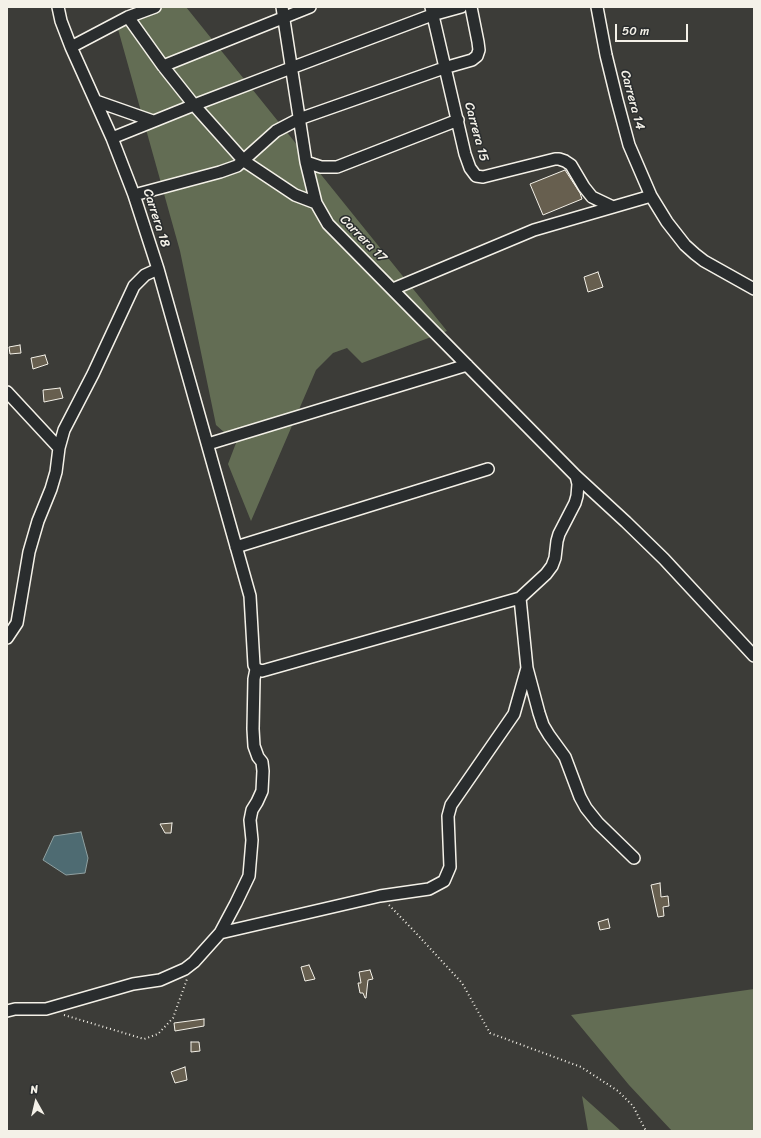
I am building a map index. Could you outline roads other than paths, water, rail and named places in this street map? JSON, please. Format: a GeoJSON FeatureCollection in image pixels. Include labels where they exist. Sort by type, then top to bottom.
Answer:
{"type":"FeatureCollection","features":[{"type":"Feature","properties":{"kind":"street","name":"Carrera 18"},"geometry":{"type":"LineString","coordinates":[[7,1010],[46,1009],[133,984],[160,980],[185,970],[220,933],[249,876],[252,840],[250,820],[252,810],[262,791],[262,762],[258,757],[254,746],[254,679],[256,669],[254,665],[250,596],[158,269],[134,195],[112,138],[71,47],[61,21],[58,7]]}},
{"type":"Feature","properties":{"kind":"street"},"geometry":{"type":"LineString","coordinates":[[71,47],[128,18],[154,7]]}},
{"type":"Feature","properties":{"kind":"street"},"geometry":{"type":"LineString","coordinates":[[163,66],[283,12],[310,7]]}},
{"type":"Feature","properties":{"kind":"street"},"geometry":{"type":"LineString","coordinates":[[112,138],[431,11],[461,7]]}},
{"type":"Feature","properties":{"kind":"street"},"geometry":{"type":"LineString","coordinates":[[134,195],[237,166],[276,131],[299,120],[444,68],[472,60],[477,56],[478,42],[472,7]]}},
{"type":"Feature","properties":{"kind":"street","name":"Carrera 14"},"geometry":{"type":"LineString","coordinates":[[597,7],[606,55],[629,145],[651,196],[667,222],[685,245],[695,254],[754,289]]}},
{"type":"Feature","properties":{"kind":"street","name":"Carrera 15"},"geometry":{"type":"LineString","coordinates":[[431,11],[465,154],[470,168],[476,176],[483,177],[559,159],[571,165],[584,187],[592,197],[613,207]]}},
{"type":"Feature","properties":{"kind":"street","name":"Carrera 17"},"geometry":{"type":"LineString","coordinates":[[283,12],[306,162],[316,203],[328,224],[576,476],[626,522],[664,560],[754,656]]}},
{"type":"Feature","properties":{"kind":"street"},"geometry":{"type":"LineString","coordinates":[[128,18],[194,105],[244,161],[295,195],[316,203]]}},
{"type":"Feature","properties":{"kind":"street"},"geometry":{"type":"LineString","coordinates":[[96,101],[153,121]]}},
{"type":"Feature","properties":{"kind":"street"},"geometry":{"type":"LineString","coordinates":[[306,162],[321,167],[337,167],[458,120]]}},
{"type":"Feature","properties":{"kind":"street"},"geometry":{"type":"LineString","coordinates":[[393,289],[534,230],[651,196]]}},
{"type":"Feature","properties":{"kind":"street"},"geometry":{"type":"LineString","coordinates":[[7,638],[17,623],[29,552],[38,521],[55,478],[59,448],[64,430],[93,374],[134,286],[145,275],[158,269]]}},
{"type":"Feature","properties":{"kind":"street"},"geometry":{"type":"LineString","coordinates":[[208,444],[467,365]]}},
{"type":"Feature","properties":{"kind":"street"},"geometry":{"type":"LineString","coordinates":[[7,392],[59,448]]}},
{"type":"Feature","properties":{"kind":"street"},"geometry":{"type":"LineString","coordinates":[[236,547],[488,468]]}},
{"type":"Feature","properties":{"kind":"street"},"geometry":{"type":"LineString","coordinates":[[256,669],[262,671],[520,598],[546,574],[552,566],[555,558],[559,534],[577,496],[578,484],[576,476]]}},
{"type":"Feature","properties":{"kind":"street"},"geometry":{"type":"LineString","coordinates":[[520,598],[527,668],[538,713],[549,735],[565,757],[580,797],[586,808],[598,823],[634,858]]}},
{"type":"Feature","properties":{"kind":"street"},"geometry":{"type":"LineString","coordinates":[[220,933],[380,896],[429,889],[444,881],[450,867],[448,816],[451,805],[514,714],[527,668]]}},
{"type":"Feature","properties":{"kind":"water"},"geometry":{"type":"Polygon","coordinates":[[[81,832],[88,858],[85,873],[66,875],[43,860],[54,836],[81,832]]]}}]}
